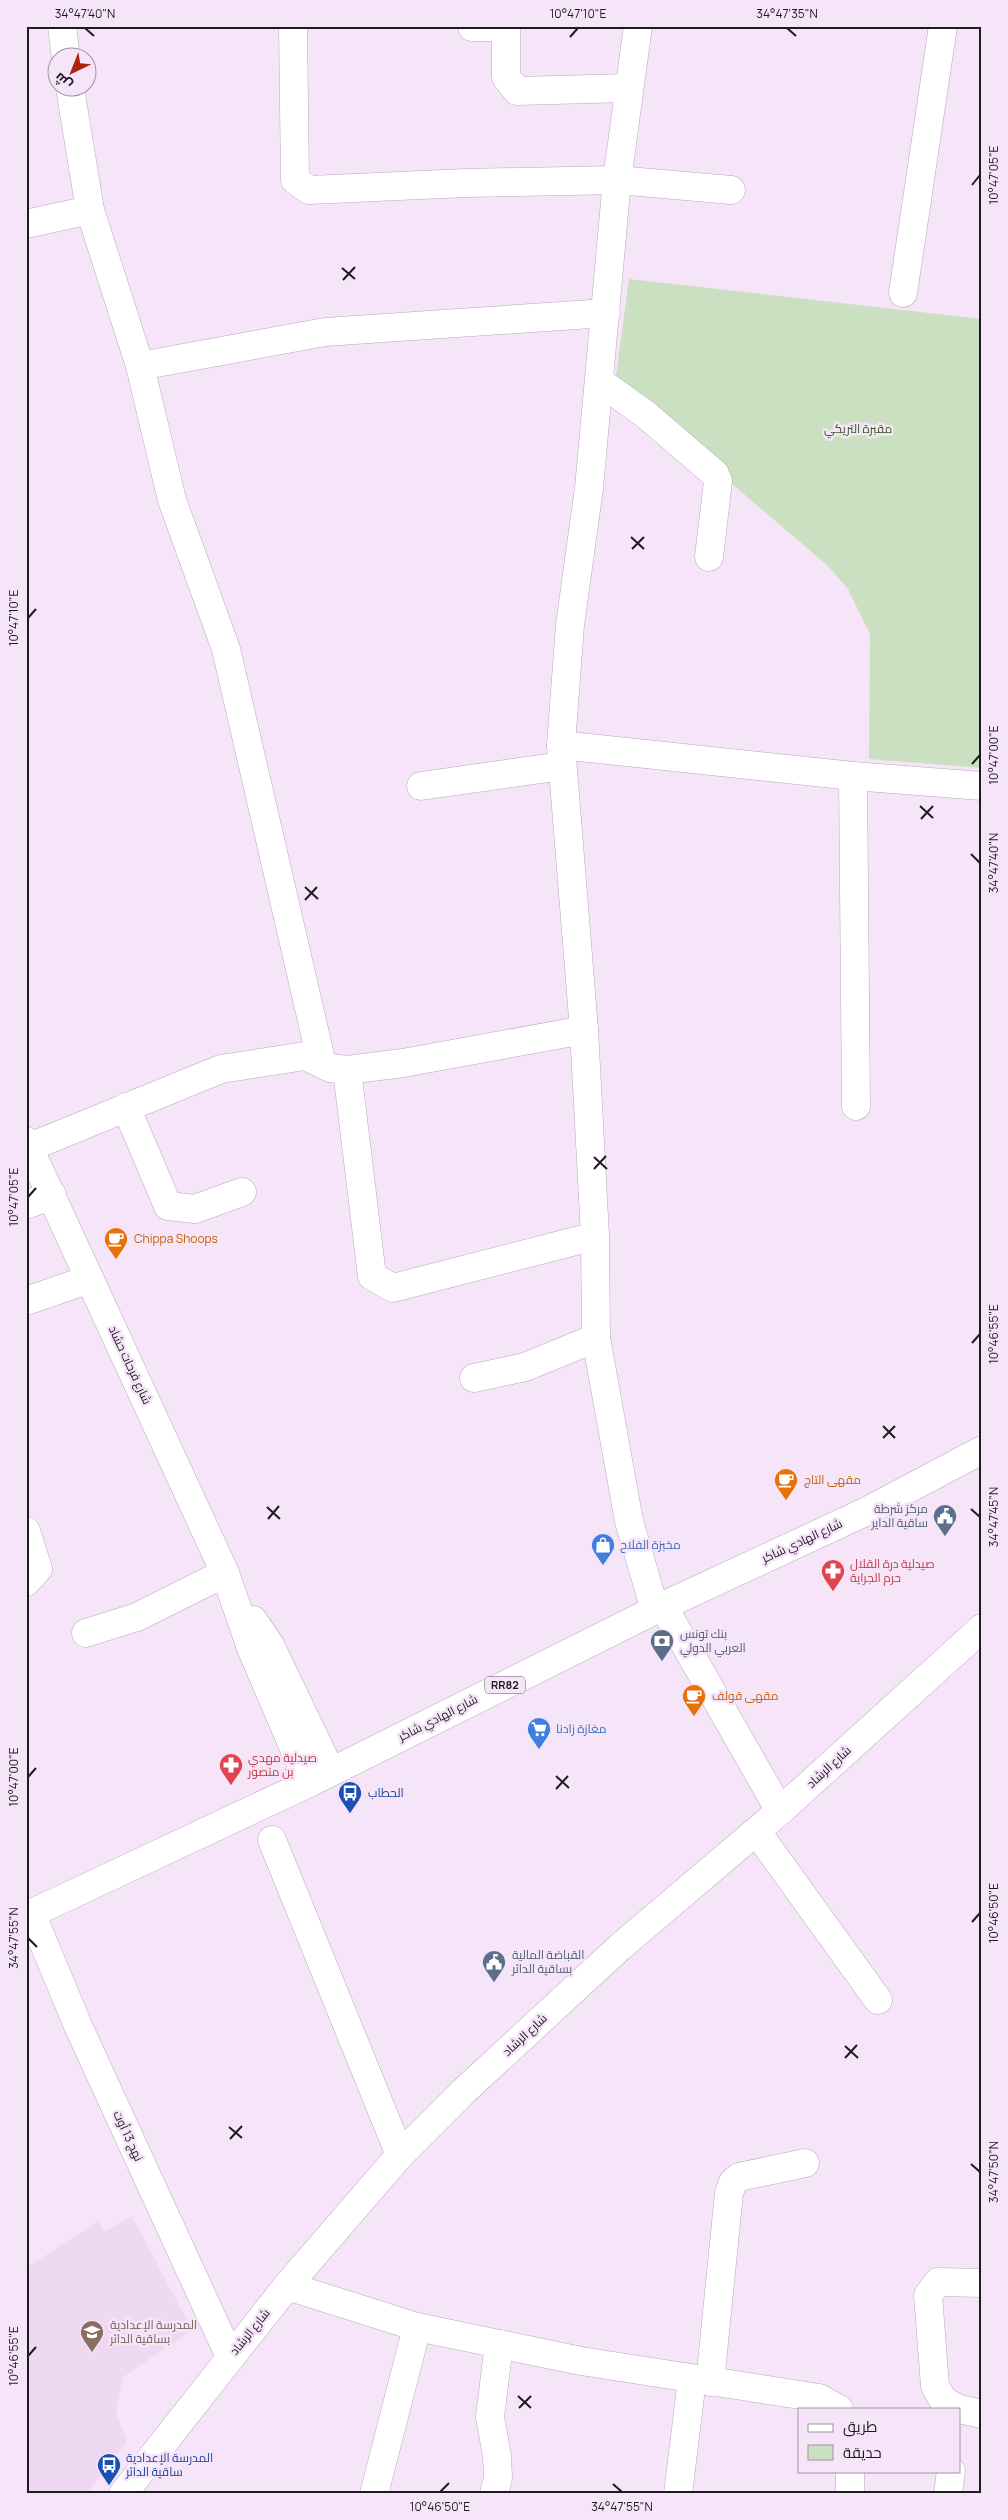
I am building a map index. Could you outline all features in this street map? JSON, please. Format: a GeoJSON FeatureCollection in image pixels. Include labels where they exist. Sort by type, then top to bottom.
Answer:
{"type":"FeatureCollection","features":[{"type":"Feature","properties":{"kind":"street"},"geometry":{"type":"LineString","coordinates":[[62,26],[65,48]]}},
{"type":"Feature","properties":{"kind":"street"},"geometry":{"type":"LineString","coordinates":[[292,26],[295,180],[309,190],[466,183],[617,180],[731,190]]}},
{"type":"Feature","properties":{"kind":"street"},"geometry":{"type":"LineString","coordinates":[[472,26],[506,27],[506,77],[517,91],[628,88]]}},
{"type":"Feature","properties":{"kind":"street"},"geometry":{"type":"LineString","coordinates":[[638,26],[628,88],[617,180],[589,488],[570,625],[561,756],[584,1030],[595,1236],[596,1338],[629,1521],[659,1608],[780,1811]]}},
{"type":"Feature","properties":{"kind":"street"},"geometry":{"type":"LineString","coordinates":[[903,293],[943,26]]}},
{"type":"Feature","properties":{"kind":"street"},"geometry":{"type":"LineString","coordinates":[[72,98],[90,210],[140,366],[172,500],[226,649],[334,1067],[372,1276],[393,1288],[595,1236]]}},
{"type":"Feature","properties":{"kind":"street"},"geometry":{"type":"LineString","coordinates":[[26,224],[90,210]]}},
{"type":"Feature","properties":{"kind":"street"},"geometry":{"type":"LineString","coordinates":[[140,366],[325,332],[606,313]]}},
{"type":"Feature","properties":{"kind":"street"},"geometry":{"type":"LineString","coordinates":[[599,381],[645,414],[715,474],[718,481],[709,557]]}},
{"type":"Feature","properties":{"kind":"street"},"geometry":{"type":"LineString","coordinates":[[421,786],[561,756],[982,786]]}},
{"type":"Feature","properties":{"kind":"street"},"geometry":{"type":"LineString","coordinates":[[853,776],[856,1106]]}},
{"type":"Feature","properties":{"kind":"street"},"geometry":{"type":"LineString","coordinates":[[28,1144],[221,1069],[305,1056],[334,1067],[403,1063],[584,1030]]}},
{"type":"Feature","properties":{"kind":"street"},"geometry":{"type":"LineString","coordinates":[[126,1107],[168,1206],[194,1208],[242,1192]]}},
{"type":"Feature","properties":{"kind":"street","name":"شارع فرحات حشاد"},"geometry":{"type":"LineString","coordinates":[[28,1144],[229,1581],[270,1645],[320,1778]]}},
{"type":"Feature","properties":{"kind":"street"},"geometry":{"type":"LineString","coordinates":[[26,1205],[52,1195]]}},
{"type":"Feature","properties":{"kind":"street"},"geometry":{"type":"LineString","coordinates":[[26,1301],[90,1279]]}},
{"type":"Feature","properties":{"kind":"street"},"geometry":{"type":"LineString","coordinates":[[474,1378],[525,1367],[596,1338]]}},
{"type":"Feature","properties":{"kind":"street","name":"شارع الهادي شاكر"},"geometry":{"type":"LineString","coordinates":[[29,1915],[320,1778],[659,1608],[863,1513],[982,1450]]}},
{"type":"Feature","properties":{"kind":"street"},"geometry":{"type":"LineString","coordinates":[[26,1530],[38,1569],[26,1582]]}},
{"type":"Feature","properties":{"kind":"street"},"geometry":{"type":"LineString","coordinates":[[86,1633],[137,1617],[229,1581]]}},
{"type":"Feature","properties":{"kind":"street","name":"شارع الرشاد"},"geometry":{"type":"LineString","coordinates":[[123,2494],[287,2286],[400,2155],[464,2091],[620,1947],[757,1832],[982,1628]]}},
{"type":"Feature","properties":{"kind":"street"},"geometry":{"type":"LineString","coordinates":[[757,1832],[878,2000]]}},
{"type":"Feature","properties":{"kind":"street"},"geometry":{"type":"LineString","coordinates":[[272,1840],[400,2155]]}},
{"type":"Feature","properties":{"kind":"street","name":"نهج 13 أوت"},"geometry":{"type":"LineString","coordinates":[[29,1915],[230,2357]]}},
{"type":"Feature","properties":{"kind":"street"},"geometry":{"type":"LineString","coordinates":[[678,2494],[701,2381],[729,2193],[733,2182],[739,2177],[805,2163]]}},
{"type":"Feature","properties":{"kind":"street"},"geometry":{"type":"LineString","coordinates":[[956,2408],[943,2400],[934,2386],[928,2295],[938,2282],[982,2283]]}},
{"type":"Feature","properties":{"kind":"street"},"geometry":{"type":"LineString","coordinates":[[287,2286],[417,2328],[581,2361],[819,2398],[838,2408]]}},
{"type":"Feature","properties":{"kind":"street"},"geometry":{"type":"LineString","coordinates":[[374,2494],[417,2328]]}},
{"type":"Feature","properties":{"kind":"street"},"geometry":{"type":"LineString","coordinates":[[494,2494],[498,2478],[497,2456],[490,2417],[499,2344]]}},
{"type":"Feature","properties":{"kind":"street"},"geometry":{"type":"LineString","coordinates":[[960,2410],[982,2414]]}},
{"type":"Feature","properties":{"kind":"street"},"geometry":{"type":"LineString","coordinates":[[850,2472],[850,2494]]}},
{"type":"Feature","properties":{"kind":"street"},"geometry":{"type":"LineString","coordinates":[[948,2494],[951,2472]]}},
{"type":"Feature","properties":{"kind":"shaded area","name":"المدرسة الإعدادية بساقية الدائر"},"geometry":{"type":"Polygon","coordinates":[[[132,2216],[192,2330],[123,2377],[116,2412],[127,2442],[86,2494],[26,2494],[26,2268],[98,2221],[104,2232],[132,2216]]]}},
{"type":"Feature","properties":{"kind":"green space","name":"مقبرة التريكي"},"geometry":{"type":"Polygon","coordinates":[[[629,279],[982,319],[982,768],[869,759],[870,634],[848,589],[827,565],[615,384],[629,279]]]}},
{"type":"Feature","properties":{"kind":"place","name":"Chippa Shoops"},"geometry":{"type":"Point","coordinates":[116,1260]}},
{"type":"Feature","properties":{"kind":"place","name":"مقهى التاج"},"geometry":{"type":"Point","coordinates":[786,1501]}},
{"type":"Feature","properties":{"kind":"place","name":"مركز شرطة ساقية الداير"},"geometry":{"type":"Point","coordinates":[945,1537]}},
{"type":"Feature","properties":{"kind":"place","name":"مخبزة الفلاح"},"geometry":{"type":"Point","coordinates":[603,1566]}},
{"type":"Feature","properties":{"kind":"place","name":"صيدلية درة القلال حرم الجراية"},"geometry":{"type":"Point","coordinates":[833,1592]}},
{"type":"Feature","properties":{"kind":"place","name":"بنك تونس العربي الدولي"},"geometry":{"type":"Point","coordinates":[662,1662]}},
{"type":"Feature","properties":{"kind":"place","name":"مقهى قولف"},"geometry":{"type":"Point","coordinates":[694,1717]}},
{"type":"Feature","properties":{"kind":"place","name":"مغازة زادنا"},"geometry":{"type":"Point","coordinates":[539,1750]}},
{"type":"Feature","properties":{"kind":"place","name":"صيدلية مهدي بن منصور"},"geometry":{"type":"Point","coordinates":[231,1786]}},
{"type":"Feature","properties":{"kind":"place","name":"الحطاب"},"geometry":{"type":"Point","coordinates":[350,1814]}},
{"type":"Feature","properties":{"kind":"place","name":"القباضة المالية بساقية الدائر"},"geometry":{"type":"Point","coordinates":[494,1983]}},
{"type":"Feature","properties":{"kind":"place","name":"المدرسة الإعدادية بساقية الدائر"},"geometry":{"type":"Point","coordinates":[92,2353]}},
{"type":"Feature","properties":{"kind":"place","name":"المدرسة الإعدادية ساقية الدائر"},"geometry":{"type":"Point","coordinates":[109,2486]}}]}
